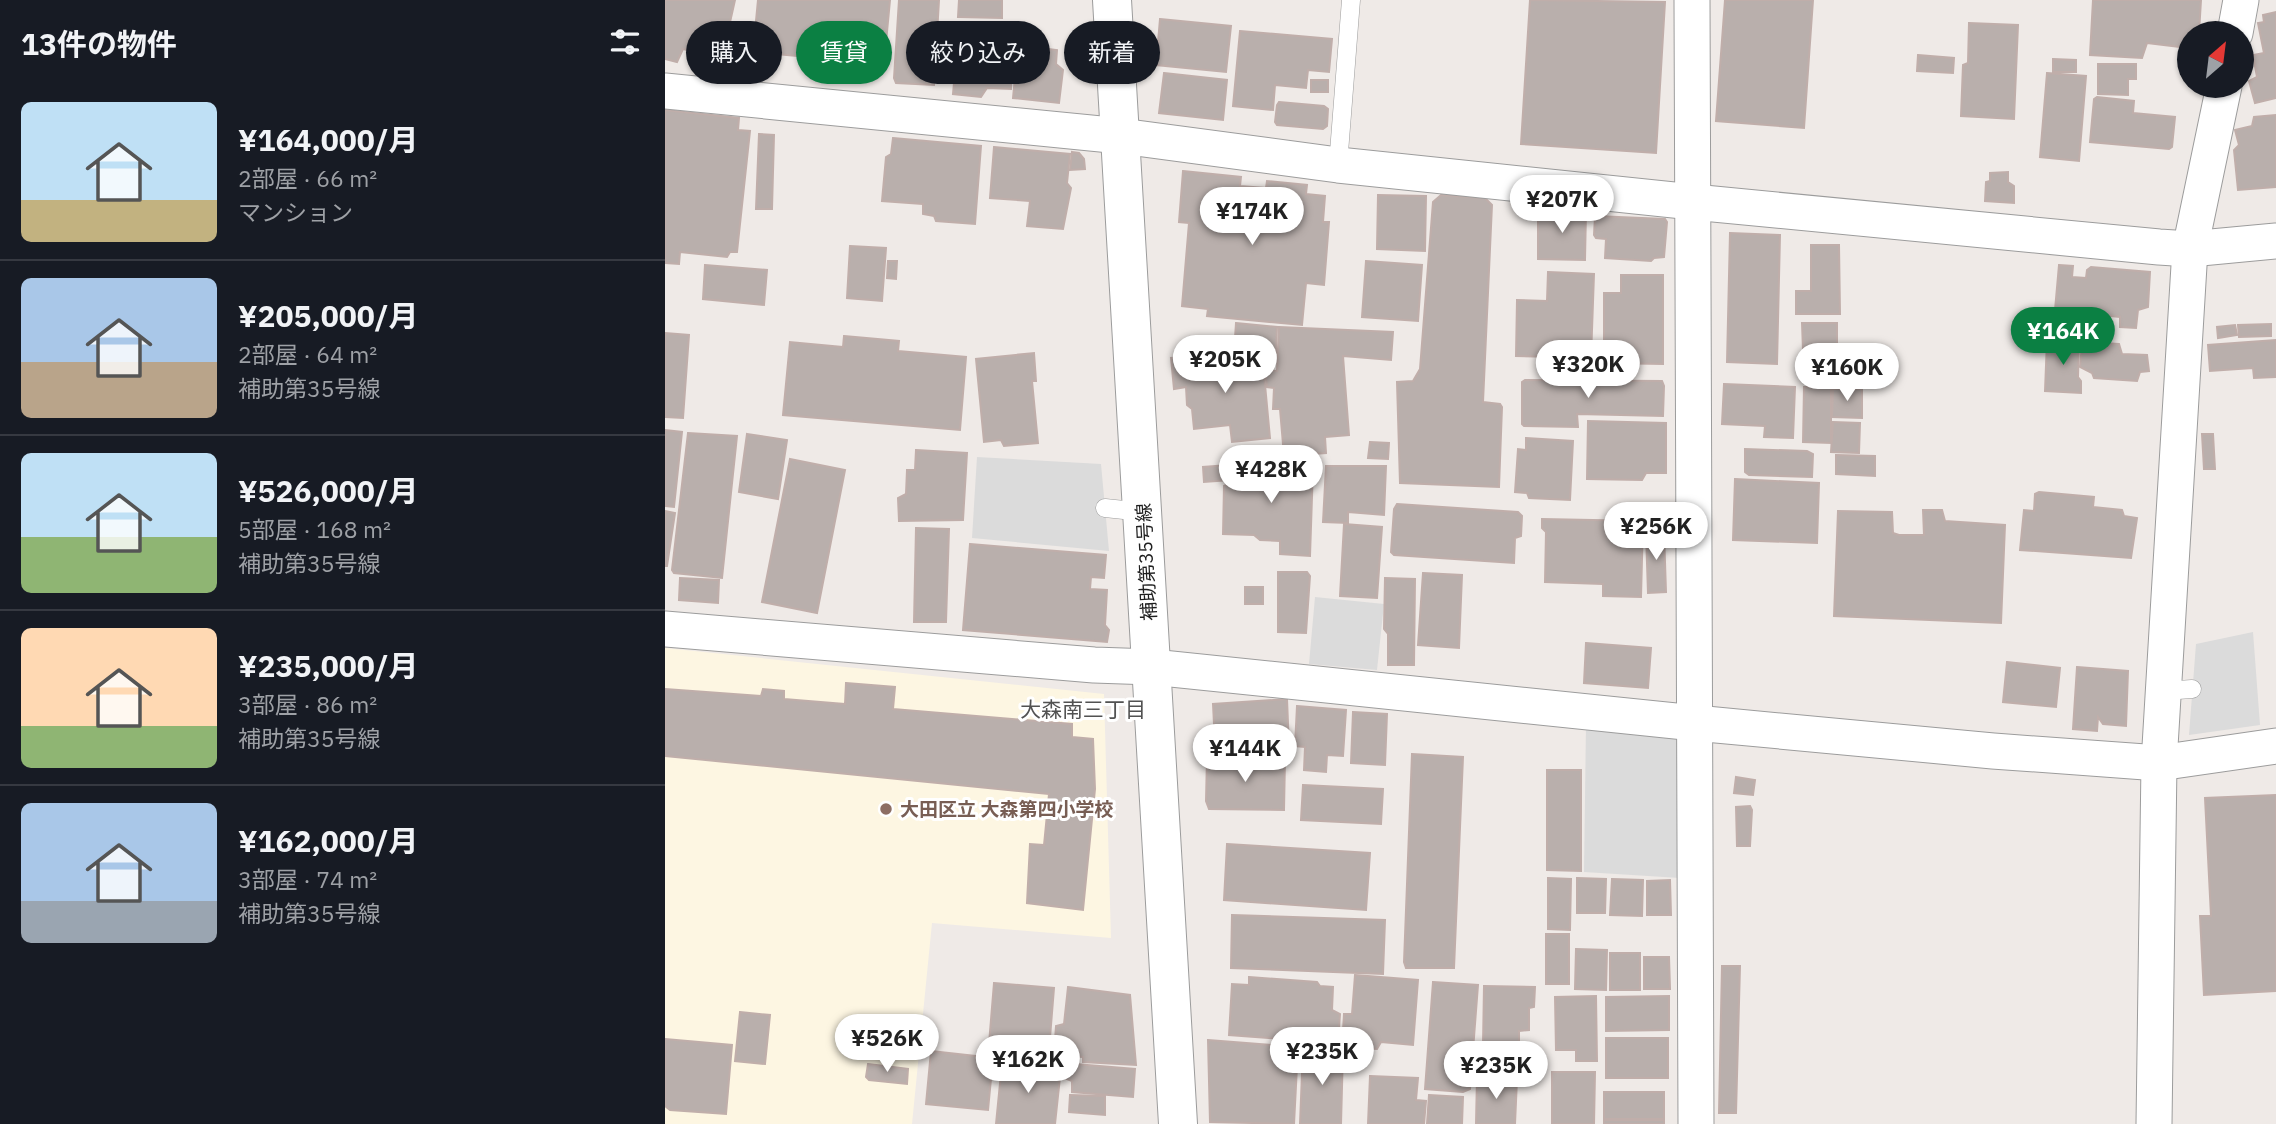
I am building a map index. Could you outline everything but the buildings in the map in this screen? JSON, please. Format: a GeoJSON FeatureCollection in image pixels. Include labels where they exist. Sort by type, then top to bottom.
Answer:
{"type":"FeatureCollection","features":[{"type":"Feature","properties":{"kind":"street","name":"補助第35号線"},"geometry":{"type":"LineString","coordinates":[[1112,0],[1178,1124]]}},
{"type":"Feature","properties":{"kind":"street"},"geometry":{"type":"LineString","coordinates":[[1692,0],[1695,723],[1688,815],[1696,1124]]}},
{"type":"Feature","properties":{"kind":"street"},"geometry":{"type":"LineString","coordinates":[[2237,21],[2241,0]]}},
{"type":"Feature","properties":{"kind":"street"},"geometry":{"type":"LineString","coordinates":[[665,91],[1121,136],[1338,165],[1693,202],[2190,249],[2276,241]]}},
{"type":"Feature","properties":{"kind":"street"},"geometry":{"type":"LineString","coordinates":[[2154,1124],[2159,763],[2178,690],[2190,249],[2221,98]]}},
{"type":"Feature","properties":{"kind":"street"},"geometry":{"type":"LineString","coordinates":[[665,629],[1094,665],[1332,676],[1631,723],[1695,723],[1993,751],[2159,763],[2276,746]]}},
{"type":"Feature","properties":{"kind":"lane"},"geometry":{"type":"LineString","coordinates":[[1338,165],[1351,0]]}},
{"type":"Feature","properties":{"kind":"lane"},"geometry":{"type":"LineString","coordinates":[[1105,508],[1143,512]]}},
{"type":"Feature","properties":{"kind":"shaded area"},"geometry":{"type":"Polygon","coordinates":[[[977,457],[1101,464],[1109,551],[972,538],[977,457]]]}},
{"type":"Feature","properties":{"kind":"shaded area"},"geometry":{"type":"Polygon","coordinates":[[[1315,597],[1384,604],[1377,670],[1309,664],[1315,597]]]}},
{"type":"Feature","properties":{"kind":"shaded area"},"geometry":{"type":"Polygon","coordinates":[[[2253,632],[2260,725],[2189,735],[2196,644],[2253,632]]]}},
{"type":"Feature","properties":{"kind":"shaded area","name":"大田区立 大森第四小学校"},"geometry":{"type":"Polygon","coordinates":[[[665,648],[1104,694],[1111,938],[932,923],[912,1124],[665,1124],[665,648]]]}},
{"type":"Feature","properties":{"kind":"shaded area"},"geometry":{"type":"Polygon","coordinates":[[[1586,724],[1681,732],[1680,878],[1584,872],[1586,724]]]}},
{"type":"Feature","properties":{"kind":"place","name":"大田区立 大森第四小学校"},"geometry":{"type":"Point","coordinates":[886,809]}},
{"type":"Feature","properties":{"kind":"district","name":"大森南三丁目"},"geometry":{"type":"Point","coordinates":[1083,710]}}]}
